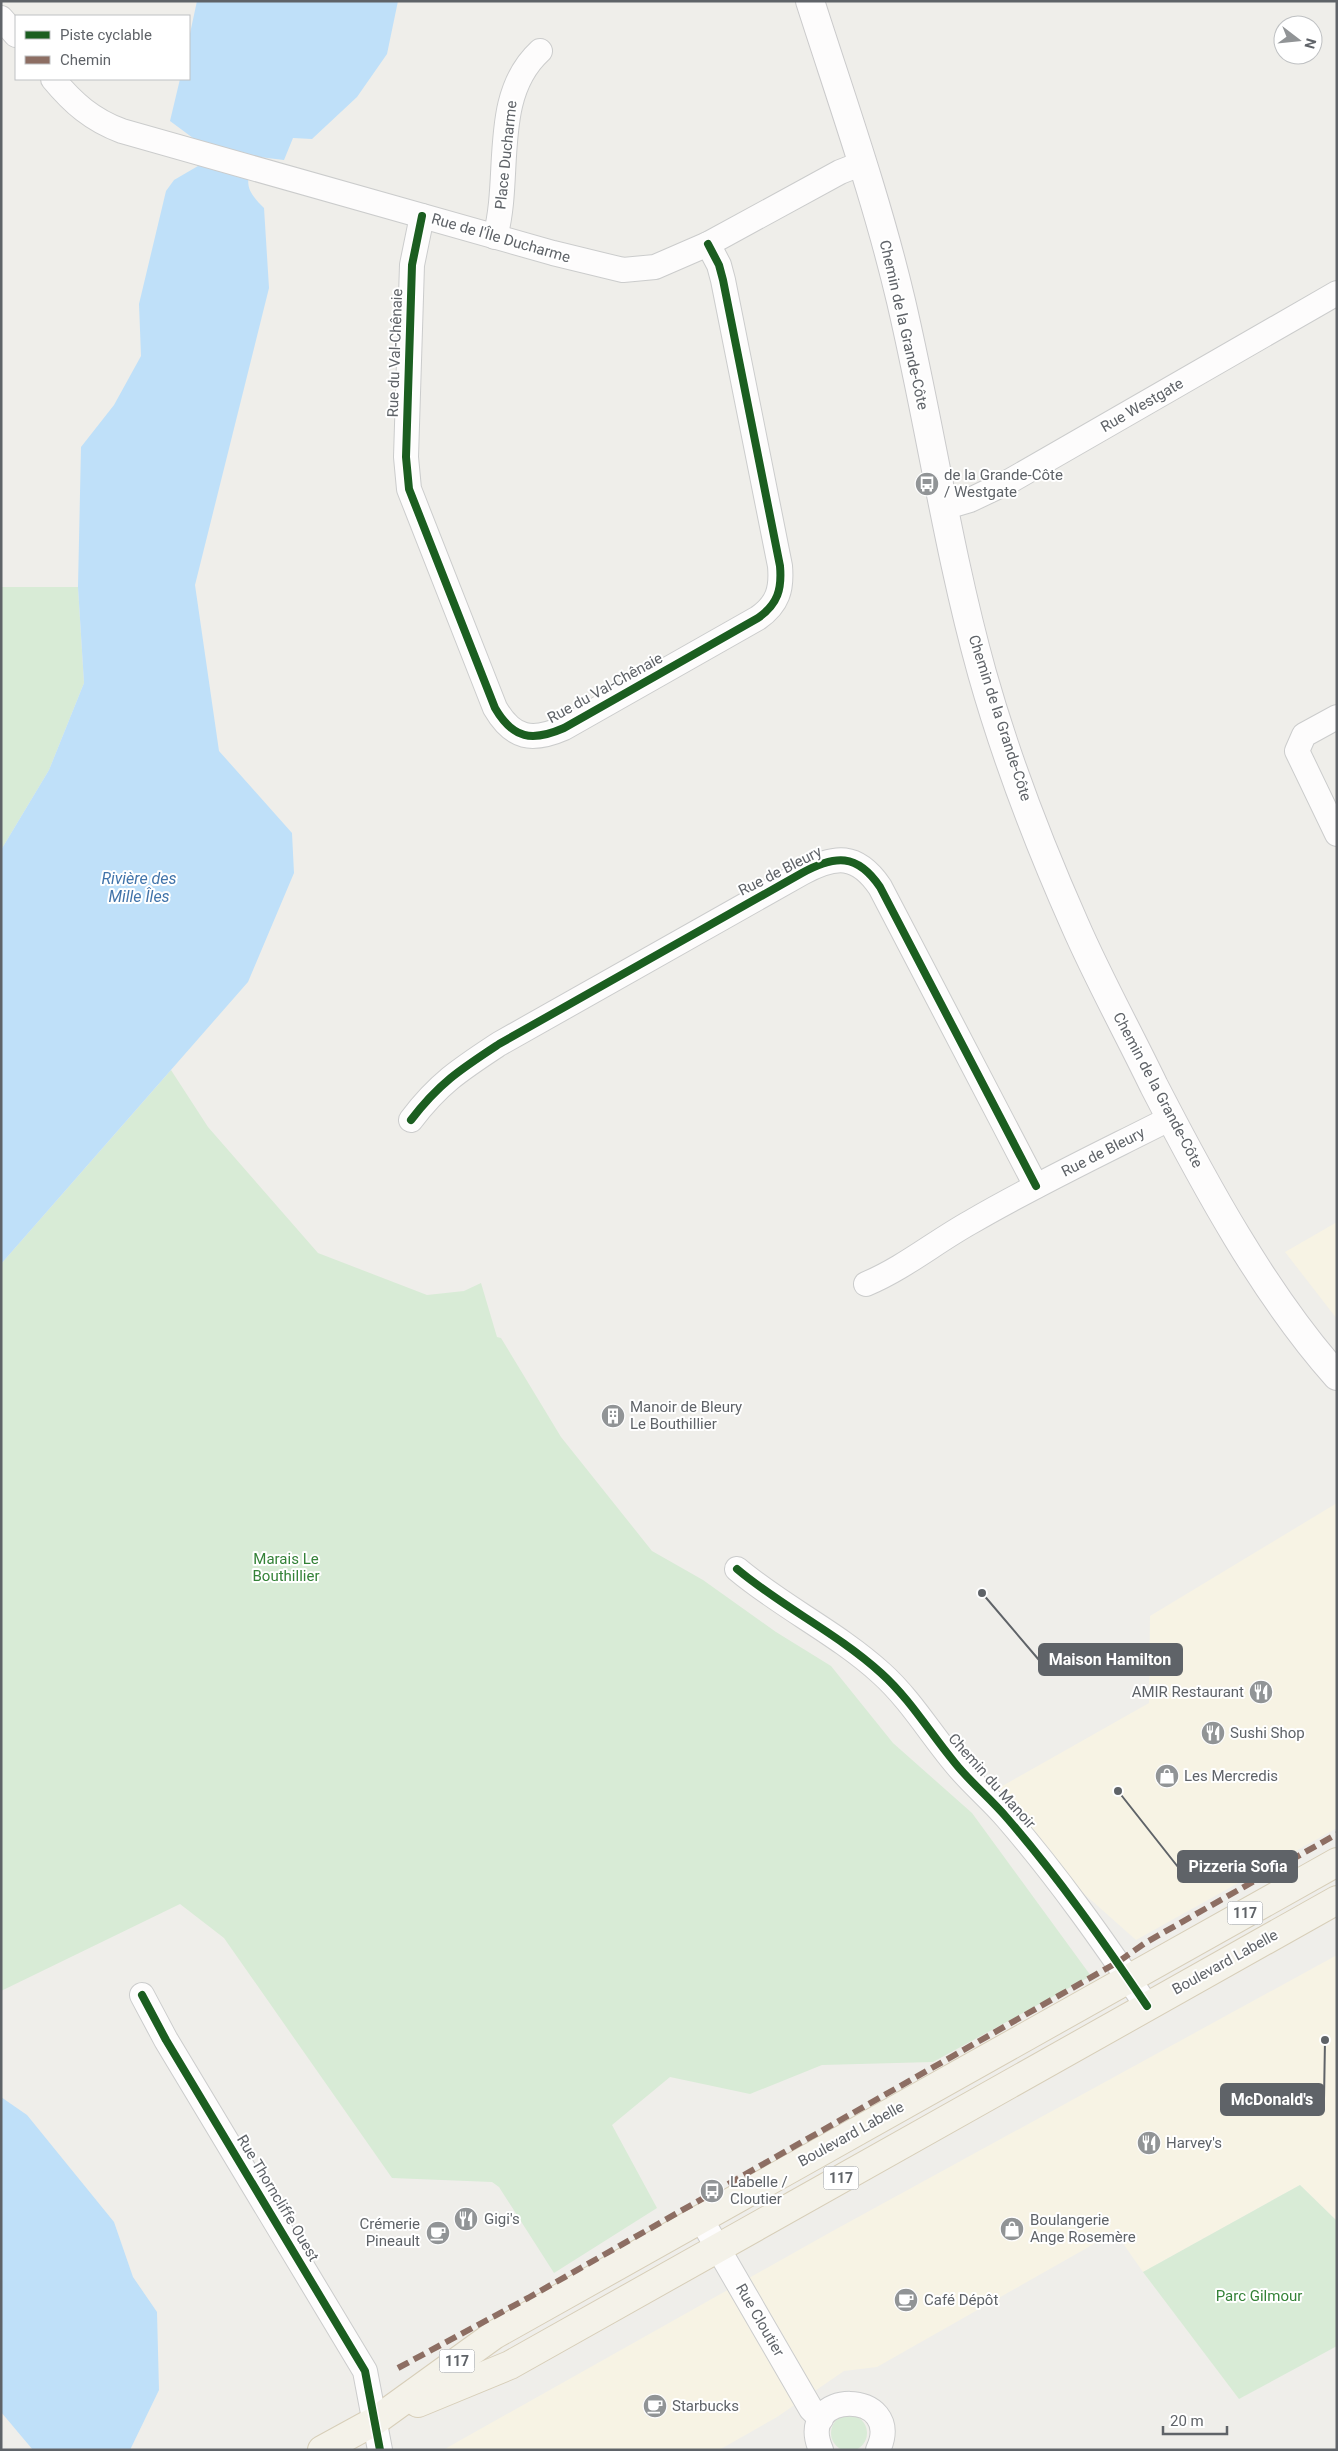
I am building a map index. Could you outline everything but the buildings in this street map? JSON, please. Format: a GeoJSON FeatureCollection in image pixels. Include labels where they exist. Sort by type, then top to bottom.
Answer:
{"type":"FeatureCollection","features":[{"type":"Feature","properties":{"kind":"main road","name":"Chemin de la Grande-Côte"},"geometry":{"type":"LineString","coordinates":[[810,1],[863,163],[900,298],[943,508],[982,673],[1029,811],[1076,928],[1171,1118],[1250,1256],[1313,1346],[1337,1376]]}},
{"type":"Feature","properties":{"kind":"main road","name":"Boulevard Labelle"},"geometry":{"type":"LineString","coordinates":[[375,2421],[494,2335],[1337,1862]]}},
{"type":"Feature","properties":{"kind":"main road","name":"Boulevard Labelle"},"geometry":{"type":"LineString","coordinates":[[322,2450],[375,2421],[510,2364],[1337,1900]]}},
{"type":"Feature","properties":{"kind":"street"},"geometry":{"type":"LineString","coordinates":[[1,18],[15,35]]}},
{"type":"Feature","properties":{"kind":"street","name":"Place Ducharme"},"geometry":{"type":"LineString","coordinates":[[495,236],[501,212],[510,102],[519,78],[532,58],[540,51]]}},
{"type":"Feature","properties":{"kind":"street","name":"Rue de l'Île Ducharme"},"geometry":{"type":"LineString","coordinates":[[54,80],[78,108],[122,131],[422,216],[623,270],[655,267],[708,244],[840,172],[863,163]]}},
{"type":"Feature","properties":{"kind":"street","name":"Rue du Val-Chênaie"},"geometry":{"type":"LineString","coordinates":[[422,216],[412,264],[406,457],[409,489],[495,708],[510,728],[529,737],[540,737],[564,728],[758,618],[777,599],[780,589],[780,566],[723,280],[719,265],[708,244]]}},
{"type":"Feature","properties":{"kind":"street","name":"Rue Westgate"},"geometry":{"type":"LineString","coordinates":[[943,508],[970,500],[1010,481],[1337,293]]}},
{"type":"Feature","properties":{"kind":"street"},"geometry":{"type":"LineString","coordinates":[[1337,717],[1304,735],[1297,751],[1337,834]]}},
{"type":"Feature","properties":{"kind":"street","name":"Rue de Bleury"},"geometry":{"type":"LineString","coordinates":[[411,1120],[451,1075],[499,1044],[802,873],[830,860],[838,859],[858,864],[865,869],[880,887],[1036,1186]]}},
{"type":"Feature","properties":{"kind":"street","name":"Rue de Bleury"},"geometry":{"type":"LineString","coordinates":[[866,1284],[900,1268],[970,1222],[1036,1186],[1171,1118]]}},
{"type":"Feature","properties":{"kind":"street","name":"Chemin du Manoir"},"geometry":{"type":"LineString","coordinates":[[737,1569],[754,1584],[853,1650],[896,1687],[955,1764],[1005,1815],[1030,1845],[1147,2006]]}},
{"type":"Feature","properties":{"kind":"street","name":"Rue Thorncliffe Ouest"},"geometry":{"type":"LineString","coordinates":[[142,1995],[166,2040],[365,2371],[380,2450]]}},
{"type":"Feature","properties":{"kind":"street","name":"Rue Cloutier"},"geometry":{"type":"LineString","coordinates":[[701,2219],[811,2409],[821,2419]]}},
{"type":"Feature","properties":{"kind":"street"},"geometry":{"type":"LineString","coordinates":[[821,2450],[817,2435],[821,2419],[832,2407],[842,2403],[853,2402],[864,2405],[876,2416],[881,2426],[882,2437],[878,2450]]}},
{"type":"Feature","properties":{"kind":"street"},"geometry":{"type":"LineString","coordinates":[[375,2421],[391,2450]]}},
{"type":"Feature","properties":{"kind":"shaded area"},"geometry":{"type":"Polygon","coordinates":[[[1337,1222],[1337,1319],[1285,1252],[1337,1222]]]}},
{"type":"Feature","properties":{"kind":"shaded area"},"geometry":{"type":"Polygon","coordinates":[[[1337,1503],[1337,1828],[1136,1940],[1082,1892],[997,1789],[1149,1703],[1150,1616],[1337,1503]]]}},
{"type":"Feature","properties":{"kind":"shaded area"},"geometry":{"type":"Polygon","coordinates":[[[1337,1955],[1337,2221],[1300,2185],[1143,2272],[1115,2232],[877,2367],[844,2371],[777,2417],[719,2450],[443,2450],[829,2233],[1337,1955]]]}},
{"type":"Feature","properties":{"kind":"green space"},"geometry":{"type":"Polygon","coordinates":[[[1,587],[78,587],[84,683],[49,770],[1,850],[1,587]]]}},
{"type":"Feature","properties":{"kind":"green space","name":"Marais Le Bouthillier"},"geometry":{"type":"Polygon","coordinates":[[[171,1070],[208,1127],[318,1253],[427,1295],[464,1291],[481,1283],[497,1337],[501,1338],[561,1437],[652,1551],[703,1580],[776,1632],[831,1666],[893,1743],[972,1813],[1091,1976],[933,2062],[822,2065],[750,2094],[670,2077],[612,2125],[657,2208],[554,2273],[499,2187],[492,2182],[392,2178],[224,1938],[180,1904],[1,1991],[1,1264],[171,1070]]]}},
{"type":"Feature","properties":{"kind":"green space","name":"Parc Gilmour"},"geometry":{"type":"Polygon","coordinates":[[[1300,2185],[1337,2221],[1337,2346],[1239,2399],[1143,2272],[1300,2185]]]}},
{"type":"Feature","properties":{"kind":"green space"},"geometry":{"type":"Polygon","coordinates":[[[849,2415],[856,2416],[862,2420],[866,2426],[866,2440],[862,2446],[856,2450],[849,2451],[842,2450],[836,2446],[832,2440],[831,2433],[832,2426],[836,2420],[842,2416],[849,2415]]]}},
{"type":"Feature","properties":{"kind":"water","name":"Rivière des Mille Îles"},"geometry":{"type":"Polygon","coordinates":[[[197,1],[398,1],[387,54],[357,97],[312,139],[293,138],[284,160],[259,157],[253,161],[248,181],[250,191],[264,208],[269,288],[195,585],[219,751],[292,833],[294,873],[248,982],[1,1264],[1,850],[49,770],[84,683],[78,587],[81,447],[114,405],[141,356],[139,304],[166,191],[174,180],[198,166],[201,158],[197,141],[170,121],[180,80],[190,80],[190,33],[197,1]]]}},
{"type":"Feature","properties":{"kind":"water"},"geometry":{"type":"Polygon","coordinates":[[[1,2097],[27,2115],[114,2222],[133,2277],[157,2312],[159,2390],[130,2450],[33,2450],[1,2412],[1,2097]]]}},
{"type":"Feature","properties":{"kind":"marked path"},"geometry":{"type":"LineString","coordinates":[[398,2368],[528,2298],[1118,1962],[1145,1943],[1337,1834]]}},
{"type":"Feature","properties":{"kind":"cycle path"},"geometry":{"type":"LineString","coordinates":[[422,216],[412,265],[406,457],[409,489],[495,708],[516,732],[533,736],[564,728],[758,618],[770,607],[777,595],[780,582],[780,566],[723,280],[719,265],[708,244]]}},
{"type":"Feature","properties":{"kind":"cycle path"},"geometry":{"type":"LineString","coordinates":[[411,1120],[441,1086],[499,1044],[802,873],[825,863],[845,861],[863,868],[880,887],[1036,1186]]}},
{"type":"Feature","properties":{"kind":"cycle path"},"geometry":{"type":"LineString","coordinates":[[737,1569],[772,1596],[846,1645],[891,1683],[911,1705],[961,1770],[1026,1840],[1097,1934],[1147,2006]]}},
{"type":"Feature","properties":{"kind":"cycle path"},"geometry":{"type":"LineString","coordinates":[[142,1995],[166,2040],[365,2371],[380,2450]]}},
{"type":"Feature","properties":{"kind":"place","name":"de la Grande-Côte / Westgate"},"geometry":{"type":"Point","coordinates":[927,484]}},
{"type":"Feature","properties":{"kind":"place","name":"Manoir de Bleury Le Bouthillier"},"geometry":{"type":"Point","coordinates":[613,1416]}},
{"type":"Feature","properties":{"kind":"place","name":"Maison Hamilton"},"geometry":{"type":"Point","coordinates":[982,1593]}},
{"type":"Feature","properties":{"kind":"place","name":"AMIR Restaurant"},"geometry":{"type":"Point","coordinates":[1261,1692]}},
{"type":"Feature","properties":{"kind":"place","name":"Sushi Shop"},"geometry":{"type":"Point","coordinates":[1213,1733]}},
{"type":"Feature","properties":{"kind":"place","name":"Les Mercredis"},"geometry":{"type":"Point","coordinates":[1167,1776]}},
{"type":"Feature","properties":{"kind":"place","name":"Pizzeria Sofia"},"geometry":{"type":"Point","coordinates":[1118,1791]}},
{"type":"Feature","properties":{"kind":"place","name":"McDonald's"},"geometry":{"type":"Point","coordinates":[1325,2040]}},
{"type":"Feature","properties":{"kind":"place","name":"Harvey's"},"geometry":{"type":"Point","coordinates":[1149,2143]}},
{"type":"Feature","properties":{"kind":"place","name":"Labelle / Cloutier"},"geometry":{"type":"Point","coordinates":[712,2191]}},
{"type":"Feature","properties":{"kind":"place","name":"Gigi's"},"geometry":{"type":"Point","coordinates":[466,2219]}},
{"type":"Feature","properties":{"kind":"place","name":"Boulangerie Ange Rosemère"},"geometry":{"type":"Point","coordinates":[1012,2229]}},
{"type":"Feature","properties":{"kind":"place","name":"Crémerie Pineault"},"geometry":{"type":"Point","coordinates":[438,2233]}},
{"type":"Feature","properties":{"kind":"place","name":"Café Dépôt"},"geometry":{"type":"Point","coordinates":[906,2300]}},
{"type":"Feature","properties":{"kind":"place","name":"Starbucks"},"geometry":{"type":"Point","coordinates":[655,2406]}}]}
